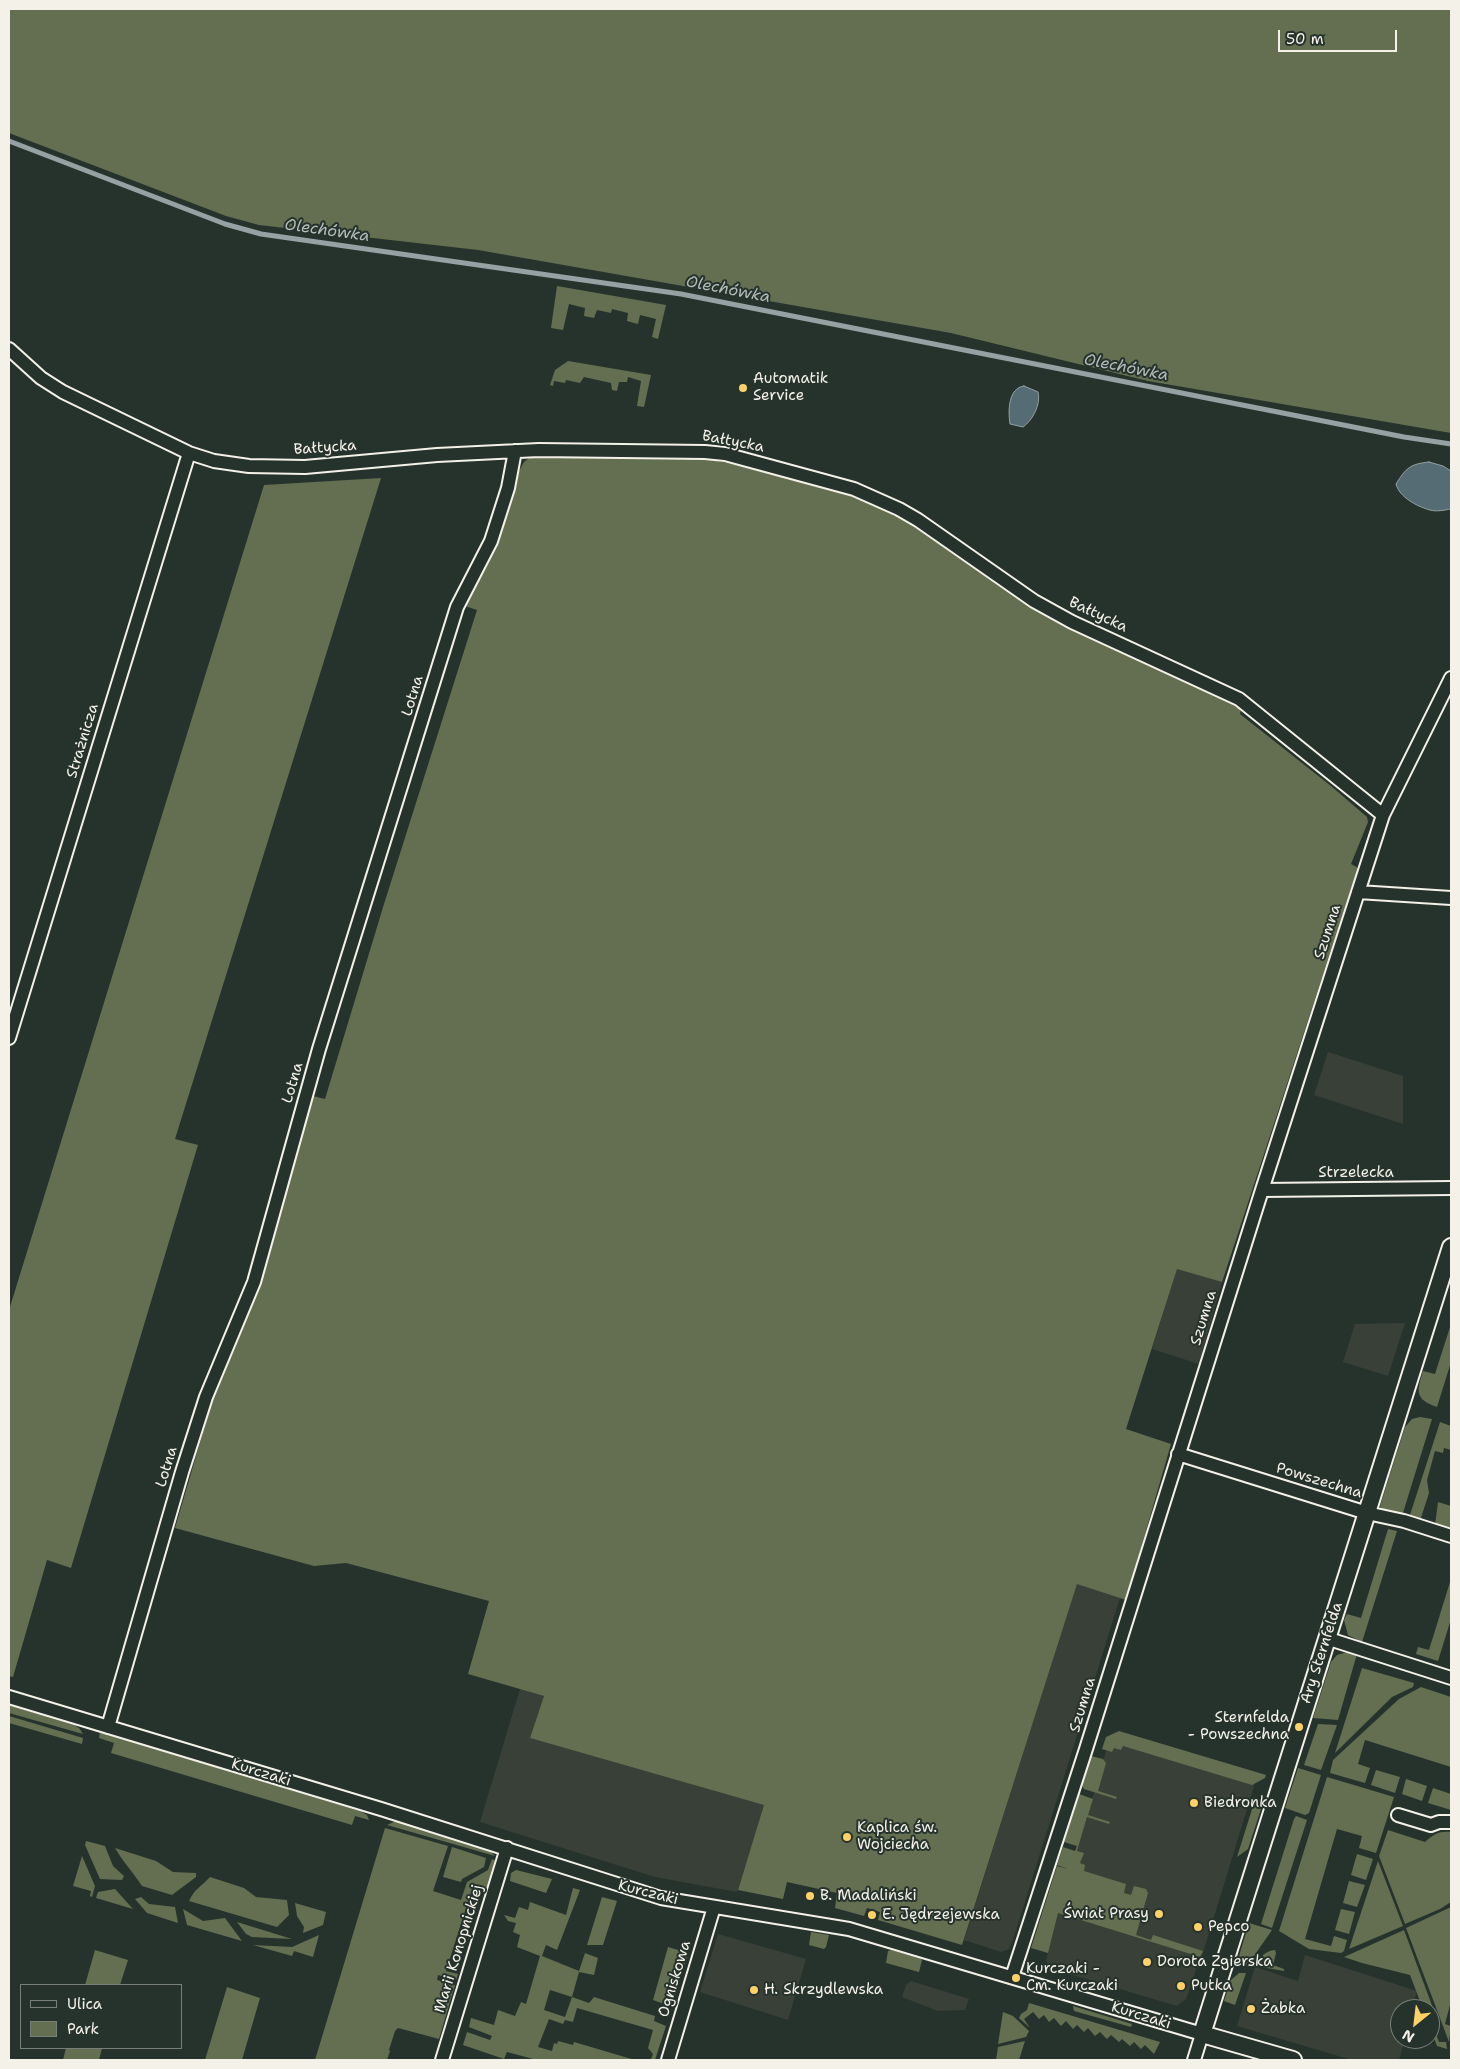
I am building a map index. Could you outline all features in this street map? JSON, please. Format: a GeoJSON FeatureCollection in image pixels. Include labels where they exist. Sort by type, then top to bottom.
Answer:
{"type":"FeatureCollection","features":[{"type":"Feature","properties":{"kind":"street","name":"Bałtycka"},"geometry":{"type":"LineString","coordinates":[[9,349],[42,378],[63,392],[189,453],[214,461],[250,466],[305,467],[437,455],[515,451],[626,449],[705,452],[725,454],[854,489],[899,509],[918,520],[1034,602],[1072,622],[1239,699],[1383,815]]}},
{"type":"Feature","properties":{"kind":"street","name":"Lotna"},"geometry":{"type":"LineString","coordinates":[[108,1727],[182,1472],[206,1397],[254,1282],[319,1049],[457,607],[491,541],[508,488],[515,451]]}},
{"type":"Feature","properties":{"kind":"street","name":"Strażnicza"},"geometry":{"type":"LineString","coordinates":[[9,1038],[189,453]]}},
{"type":"Feature","properties":{"kind":"street","name":"Szumna"},"geometry":{"type":"LineString","coordinates":[[1012,1977],[1383,815],[1451,678]]}},
{"type":"Feature","properties":{"kind":"street"},"geometry":{"type":"LineString","coordinates":[[1358,892],[1451,898]]}},
{"type":"Feature","properties":{"kind":"street","name":"Strzelecka"},"geometry":{"type":"LineString","coordinates":[[1262,1190],[1451,1188]]}},
{"type":"Feature","properties":{"kind":"street","name":"Ary Sternfelda"},"geometry":{"type":"LineString","coordinates":[[1194,2060],[1451,1247]]}},
{"type":"Feature","properties":{"kind":"street","name":"Powszechna"},"geometry":{"type":"LineString","coordinates":[[1178,1454],[1367,1513],[1404,1521],[1451,1536]]}},
{"type":"Feature","properties":{"kind":"street"},"geometry":{"type":"LineString","coordinates":[[1326,1638],[1451,1678]]}},
{"type":"Feature","properties":{"kind":"street","name":"Kurczaki"},"geometry":{"type":"LineString","coordinates":[[9,1697],[507,1848],[661,1898],[849,1929],[1293,2060]]}},
{"type":"Feature","properties":{"kind":"street"},"geometry":{"type":"LineString","coordinates":[[1398,1815],[1431,1826],[1439,1822],[1451,1822]]}},
{"type":"Feature","properties":{"kind":"street","name":"Marii Konopnickiej"},"geometry":{"type":"LineString","coordinates":[[442,2060],[507,1848]]}},
{"type":"Feature","properties":{"kind":"street","name":"Ogniskowa"},"geometry":{"type":"LineString","coordinates":[[668,2060],[714,1907]]}},
{"type":"Feature","properties":{"kind":"shaded area"},"geometry":{"type":"Polygon","coordinates":[[[1328,1052],[1403,1076],[1403,1124],[1314,1095],[1328,1052]]]}},
{"type":"Feature","properties":{"kind":"shaded area"},"geometry":{"type":"Polygon","coordinates":[[[1177,1268],[1222,1282],[1199,1364],[1152,1349],[1177,1268]]]}},
{"type":"Feature","properties":{"kind":"shaded area"},"geometry":{"type":"Polygon","coordinates":[[[1405,1323],[1388,1376],[1343,1362],[1355,1324],[1405,1323]]]}},
{"type":"Feature","properties":{"kind":"shaded area"},"geometry":{"type":"Polygon","coordinates":[[[1077,1583],[1120,1598],[1013,1940],[1009,1949],[1001,1952],[964,1940],[1077,1583]]]}},
{"type":"Feature","properties":{"kind":"shaded area"},"geometry":{"type":"Polygon","coordinates":[[[520,1689],[544,1696],[530,1738],[765,1805],[737,1892],[655,1877],[480,1822],[520,1689]]]}},
{"type":"Feature","properties":{"kind":"shaded area"},"geometry":{"type":"Polygon","coordinates":[[[1109,1741],[1255,1783],[1202,1956],[1134,1935],[1069,1878],[1109,1741]]]}},
{"type":"Feature","properties":{"kind":"shaded area"},"geometry":{"type":"Polygon","coordinates":[[[1058,1913],[1200,1957],[1186,1999],[1177,2006],[1049,1968],[1046,1960],[1058,1913]]]}},
{"type":"Feature","properties":{"kind":"shaded area"},"geometry":{"type":"Polygon","coordinates":[[[718,1934],[806,1959],[788,2020],[700,1992],[718,1934]]]}},
{"type":"Feature","properties":{"kind":"shaded area"},"geometry":{"type":"Polygon","coordinates":[[[1305,1955],[1417,1991],[1415,1999],[1390,1999],[1390,2049],[1402,2049],[1399,2060],[1352,2060],[1237,2026],[1255,1967],[1298,1981],[1305,1955]]]}},
{"type":"Feature","properties":{"kind":"shaded area"},"geometry":{"type":"Polygon","coordinates":[[[911,1981],[969,1999],[965,2010],[938,2011],[902,1997],[906,1985],[911,1981]]]}},
{"type":"Feature","properties":{"kind":"green space"},"geometry":{"type":"Polygon","coordinates":[[[9,9],[1451,9],[1451,433],[1148,381],[951,333],[478,250],[259,225],[226,216],[9,133],[9,9]]]}},
{"type":"Feature","properties":{"kind":"green space"},"geometry":{"type":"Polygon","coordinates":[[[557,286],[666,305],[658,339],[652,337],[656,319],[640,315],[638,324],[627,321],[628,313],[612,309],[611,313],[597,310],[594,318],[584,316],[585,308],[569,304],[563,330],[551,328],[557,286]]]}},
{"type":"Feature","properties":{"kind":"green space"},"geometry":{"type":"Polygon","coordinates":[[[568,361],[651,375],[644,407],[637,406],[641,381],[628,377],[627,382],[619,382],[617,391],[612,390],[611,383],[584,377],[580,383],[566,380],[565,383],[554,381],[553,386],[550,385],[555,370],[568,361]]]}},
{"type":"Feature","properties":{"kind":"green space"},"geometry":{"type":"Polygon","coordinates":[[[653,457],[712,460],[732,464],[862,498],[887,509],[910,521],[988,578],[1063,624],[1241,708],[1240,714],[1367,817],[1368,822],[1351,864],[1358,868],[1222,1282],[1177,1269],[1126,1429],[1171,1444],[1126,1600],[1077,1584],[962,1945],[878,1920],[880,1912],[867,1908],[864,1916],[835,1908],[837,1893],[787,1882],[783,1899],[738,1890],[764,1805],[530,1738],[544,1696],[468,1674],[489,1601],[346,1563],[314,1566],[175,1528],[213,1398],[259,1284],[313,1096],[325,1099],[384,904],[477,610],[465,606],[489,562],[519,471],[524,462],[529,458],[653,457]]]}},
{"type":"Feature","properties":{"kind":"green space"},"geometry":{"type":"Polygon","coordinates":[[[381,478],[175,1139],[198,1145],[71,1568],[47,1560],[13,1677],[9,1676],[9,1310],[264,485],[381,478]]]}},
{"type":"Feature","properties":{"kind":"green space"},"geometry":{"type":"Polygon","coordinates":[[[1451,1324],[1451,1362],[1437,1407],[1424,1401],[1419,1394],[1419,1384],[1423,1371],[1435,1374],[1451,1324]]]}},
{"type":"Feature","properties":{"kind":"green space"},"geometry":{"type":"Polygon","coordinates":[[[1420,1417],[1432,1419],[1402,1516],[1381,1509],[1380,1506],[1405,1427],[1412,1419],[1420,1417]]]}},
{"type":"Feature","properties":{"kind":"green space"},"geometry":{"type":"Polygon","coordinates":[[[1440,1422],[1451,1426],[1451,1450],[1444,1448],[1443,1453],[1435,1451],[1427,1480],[1429,1493],[1420,1521],[1409,1518],[1440,1422]]]}},
{"type":"Feature","properties":{"kind":"green space"},"geometry":{"type":"Polygon","coordinates":[[[1438,1502],[1451,1506],[1451,1530],[1435,1525],[1438,1502]]]}},
{"type":"Feature","properties":{"kind":"green space"},"geometry":{"type":"Polygon","coordinates":[[[1388,1529],[1397,1531],[1362,1642],[1348,1635],[1344,1620],[1347,1614],[1361,1618],[1388,1529]]]}},
{"type":"Feature","properties":{"kind":"green space"},"geometry":{"type":"Polygon","coordinates":[[[1450,1582],[1451,1619],[1438,1661],[1416,1654],[1418,1647],[1429,1650],[1450,1582]]]}},
{"type":"Feature","properties":{"kind":"green space"},"geometry":{"type":"Polygon","coordinates":[[[1347,1652],[1357,1654],[1338,1720],[1313,1718],[1331,1662],[1337,1655],[1347,1652]]]}},
{"type":"Feature","properties":{"kind":"green space"},"geometry":{"type":"Polygon","coordinates":[[[1362,1668],[1414,1683],[1413,1687],[1392,1697],[1335,1753],[1362,1668]]]}},
{"type":"Feature","properties":{"kind":"green space"},"geometry":{"type":"Polygon","coordinates":[[[1421,1687],[1451,1697],[1451,1767],[1365,1740],[1358,1764],[1370,1768],[1365,1783],[1330,1773],[1333,1760],[1399,1699],[1421,1687]]]}},
{"type":"Feature","properties":{"kind":"green space"},"geometry":{"type":"Polygon","coordinates":[[[9,1705],[74,1725],[83,1734],[9,1713],[9,1705]]]}},
{"type":"Feature","properties":{"kind":"green space"},"geometry":{"type":"Polygon","coordinates":[[[9,1716],[83,1738],[82,1744],[9,1723],[9,1716]]]}},
{"type":"Feature","properties":{"kind":"green space"},"geometry":{"type":"Polygon","coordinates":[[[1318,1724],[1337,1725],[1321,1770],[1304,1765],[1318,1724]]]}},
{"type":"Feature","properties":{"kind":"green space"},"geometry":{"type":"Polygon","coordinates":[[[1119,1731],[1266,1775],[1265,1778],[1252,1785],[1123,1746],[1121,1750],[1114,1748],[1112,1752],[1102,1749],[1106,1737],[1119,1731]]]}},
{"type":"Feature","properties":{"kind":"green space"},"geometry":{"type":"Polygon","coordinates":[[[100,1732],[360,1811],[367,1815],[369,1820],[355,1816],[352,1825],[111,1753],[114,1743],[99,1738],[100,1732]]]}},
{"type":"Feature","properties":{"kind":"green space"},"geometry":{"type":"Polygon","coordinates":[[[1091,1756],[1103,1759],[1106,1763],[1098,1791],[1117,1797],[1116,1799],[1084,1789],[1082,1786],[1091,1756]]]}},
{"type":"Feature","properties":{"kind":"green space"},"geometry":{"type":"Polygon","coordinates":[[[1298,1768],[1321,1775],[1309,1813],[1305,1815],[1285,1808],[1298,1768]]]}},
{"type":"Feature","properties":{"kind":"green space"},"geometry":{"type":"Polygon","coordinates":[[[1376,1770],[1400,1777],[1395,1793],[1371,1785],[1376,1770]]]}},
{"type":"Feature","properties":{"kind":"green space"},"geometry":{"type":"Polygon","coordinates":[[[1327,1777],[1394,1797],[1376,1853],[1359,1848],[1362,1836],[1337,1829],[1305,1939],[1331,1946],[1334,1936],[1347,1940],[1344,1951],[1341,1953],[1309,1949],[1279,1931],[1327,1777]]]}},
{"type":"Feature","properties":{"kind":"green space"},"geometry":{"type":"Polygon","coordinates":[[[1406,1779],[1427,1786],[1422,1801],[1402,1794],[1406,1779]]]}},
{"type":"Feature","properties":{"kind":"green space"},"geometry":{"type":"Polygon","coordinates":[[[1433,1788],[1451,1794],[1451,1810],[1428,1803],[1433,1788]]]}},
{"type":"Feature","properties":{"kind":"green space"},"geometry":{"type":"Polygon","coordinates":[[[1079,1794],[1093,1799],[1088,1815],[1110,1822],[1109,1824],[1087,1817],[1077,1851],[1084,1853],[1080,1863],[1085,1865],[1084,1871],[1126,1884],[1124,1893],[1131,1895],[1134,1886],[1146,1889],[1148,1893],[1136,1935],[1151,1940],[1153,1935],[1203,1951],[1200,1957],[1058,1913],[1048,1953],[1031,1948],[1057,1866],[1068,1869],[1057,1865],[1063,1847],[1075,1851],[1077,1846],[1064,1842],[1079,1794]]]}},
{"type":"Feature","properties":{"kind":"green space"},"geometry":{"type":"Polygon","coordinates":[[[1253,1806],[1261,1809],[1248,1849],[1237,1857],[1253,1806]]]}},
{"type":"Feature","properties":{"kind":"green space"},"geometry":{"type":"Polygon","coordinates":[[[1296,1816],[1307,1820],[1272,1928],[1261,1924],[1296,1816]]]}},
{"type":"Feature","properties":{"kind":"green space"},"geometry":{"type":"Polygon","coordinates":[[[396,1821],[487,1848],[495,1856],[387,1825],[396,1821]]]}},
{"type":"Feature","properties":{"kind":"green space"},"geometry":{"type":"Polygon","coordinates":[[[385,1828],[448,1846],[433,1891],[461,1900],[467,1882],[488,1870],[492,1859],[496,1861],[488,1891],[471,1892],[446,1971],[458,1974],[456,1980],[438,1975],[437,1980],[455,1985],[439,2039],[398,2028],[395,2031],[387,2060],[315,2060],[385,1828]]]}},
{"type":"Feature","properties":{"kind":"green space"},"geometry":{"type":"Polygon","coordinates":[[[1388,1830],[1425,1842],[1437,1834],[1451,1832],[1451,1902],[1440,1909],[1405,1924],[1379,1856],[1388,1830]]]}},
{"type":"Feature","properties":{"kind":"green space"},"geometry":{"type":"Polygon","coordinates":[[[86,1841],[105,1846],[113,1866],[124,1876],[122,1880],[100,1879],[85,1845],[86,1841]]]}},
{"type":"Feature","properties":{"kind":"green space"},"geometry":{"type":"Polygon","coordinates":[[[452,1847],[486,1858],[484,1867],[462,1879],[461,1882],[443,1877],[452,1847]]]}},
{"type":"Feature","properties":{"kind":"green space"},"geometry":{"type":"Polygon","coordinates":[[[115,1848],[156,1861],[173,1872],[196,1873],[196,1877],[172,1895],[142,1886],[115,1848]]]}},
{"type":"Feature","properties":{"kind":"green space"},"geometry":{"type":"Polygon","coordinates":[[[1357,1854],[1373,1859],[1366,1880],[1351,1875],[1357,1854]]]}},
{"type":"Feature","properties":{"kind":"green space"},"geometry":{"type":"Polygon","coordinates":[[[82,1856],[95,1886],[92,1897],[90,1896],[91,1891],[73,1886],[82,1856]]]}},
{"type":"Feature","properties":{"kind":"green space"},"geometry":{"type":"Polygon","coordinates":[[[1378,1861],[1403,1926],[1349,1949],[1378,1861]]]}},
{"type":"Feature","properties":{"kind":"green space"},"geometry":{"type":"Polygon","coordinates":[[[516,1870],[552,1879],[546,1893],[510,1881],[511,1873],[516,1870]]]}},
{"type":"Feature","properties":{"kind":"green space"},"geometry":{"type":"Polygon","coordinates":[[[210,1877],[244,1888],[256,1897],[287,1900],[289,1915],[277,1927],[189,1901],[196,1890],[210,1877]]]}},
{"type":"Feature","properties":{"kind":"green space"},"geometry":{"type":"Polygon","coordinates":[[[1349,1881],[1365,1885],[1357,1907],[1343,1903],[1349,1881]]]}},
{"type":"Feature","properties":{"kind":"green space"},"geometry":{"type":"Polygon","coordinates":[[[573,1888],[580,1890],[557,1950],[546,1945],[542,1956],[579,1971],[585,1953],[598,1958],[594,1975],[579,1972],[572,1997],[589,2003],[594,1997],[655,2016],[654,2021],[666,2026],[655,2060],[651,2059],[653,2054],[648,2048],[653,2030],[577,2008],[573,2022],[565,2020],[563,2024],[549,2019],[538,2047],[552,2051],[554,2043],[557,2044],[558,2041],[573,2045],[574,2042],[635,2060],[537,2060],[507,2052],[504,2059],[463,2045],[467,2032],[490,2040],[492,2036],[469,2027],[471,2018],[494,2025],[498,2010],[515,2016],[521,2002],[526,2004],[540,1956],[517,1947],[520,1935],[513,1932],[516,1923],[508,1921],[504,1915],[515,1918],[519,1907],[528,1910],[530,1902],[566,1915],[573,1888]],[[550,1990],[544,2010],[565,2017],[572,1997],[550,1990]]]}},
{"type":"Feature","properties":{"kind":"green space"},"geometry":{"type":"Polygon","coordinates":[[[115,1889],[133,1909],[96,1898],[98,1892],[115,1889]]]}},
{"type":"Feature","properties":{"kind":"green space"},"geometry":{"type":"Polygon","coordinates":[[[141,1897],[149,1904],[175,1907],[178,1923],[147,1913],[135,1899],[141,1897]]]}},
{"type":"Feature","properties":{"kind":"green space"},"geometry":{"type":"Polygon","coordinates":[[[602,1897],[617,1901],[603,1945],[587,1945],[602,1897]]]}},
{"type":"Feature","properties":{"kind":"green space"},"geometry":{"type":"Polygon","coordinates":[[[295,1903],[326,1912],[323,1925],[303,1933],[304,1927],[297,1916],[295,1903]]]}},
{"type":"Feature","properties":{"kind":"green space"},"geometry":{"type":"Polygon","coordinates":[[[1451,1907],[1451,2001],[1445,2024],[1451,2026],[1449,2042],[1440,2018],[1440,1999],[1433,1999],[1406,1928],[1451,1907]]]}},
{"type":"Feature","properties":{"kind":"green space"},"geometry":{"type":"Polygon","coordinates":[[[183,1909],[203,1921],[225,1918],[242,1941],[187,1925],[183,1909]]]}},
{"type":"Feature","properties":{"kind":"green space"},"geometry":{"type":"Polygon","coordinates":[[[1341,1909],[1355,1912],[1349,1934],[1335,1930],[1341,1909]]]}},
{"type":"Feature","properties":{"kind":"green space"},"geometry":{"type":"Polygon","coordinates":[[[237,1922],[292,1939],[252,1937],[246,1934],[237,1922]]]}},
{"type":"Feature","properties":{"kind":"green space"},"geometry":{"type":"Polygon","coordinates":[[[1249,1923],[1272,1930],[1247,1966],[1239,1956],[1249,1923]]]}},
{"type":"Feature","properties":{"kind":"green space"},"geometry":{"type":"Polygon","coordinates":[[[1404,1930],[1430,1999],[1419,1999],[1410,1975],[1344,1957],[1404,1930]]]}},
{"type":"Feature","properties":{"kind":"green space"},"geometry":{"type":"Polygon","coordinates":[[[811,1932],[829,1935],[824,1949],[809,1945],[811,1932]]]}},
{"type":"Feature","properties":{"kind":"green space"},"geometry":{"type":"Polygon","coordinates":[[[319,1935],[313,1957],[294,1951],[292,1956],[253,1945],[292,1947],[319,1935]]]}},
{"type":"Feature","properties":{"kind":"green space"},"geometry":{"type":"Polygon","coordinates":[[[668,1947],[678,1950],[687,1957],[674,1999],[669,1998],[667,2005],[653,2000],[668,1947]]]}},
{"type":"Feature","properties":{"kind":"green space"},"geometry":{"type":"Polygon","coordinates":[[[95,1950],[128,1960],[120,1984],[85,1984],[95,1950]]]}},
{"type":"Feature","properties":{"kind":"green space"},"geometry":{"type":"Polygon","coordinates":[[[891,1950],[920,1958],[922,1960],[919,1972],[886,1963],[888,1951],[891,1950]]]}},
{"type":"Feature","properties":{"kind":"green space"},"geometry":{"type":"Polygon","coordinates":[[[1275,1950],[1273,1965],[1284,1969],[1284,1971],[1256,1966],[1263,1955],[1275,1950]]]}},
{"type":"Feature","properties":{"kind":"green space"},"geometry":{"type":"Polygon","coordinates":[[[1239,1973],[1246,1973],[1235,2005],[1224,2001],[1231,1980],[1239,1973]]]}},
{"type":"Feature","properties":{"kind":"green space"},"geometry":{"type":"Polygon","coordinates":[[[227,1987],[260,1998],[242,2060],[205,2060],[227,1987]]]}},
{"type":"Feature","properties":{"kind":"green space"},"geometry":{"type":"Polygon","coordinates":[[[1029,2003],[1160,2042],[1154,2054],[1145,2045],[1141,2049],[1134,2042],[1130,2046],[1122,2039],[1119,2042],[1111,2035],[1107,2039],[1100,2032],[1095,2036],[1088,2028],[1084,2032],[1077,2025],[1073,2029],[1066,2021],[1061,2026],[1054,2018],[1049,2022],[1044,2015],[1039,2019],[1033,2012],[1024,2019],[1030,2028],[1019,2018],[1027,2010],[1029,2003]]]}},
{"type":"Feature","properties":{"kind":"green space"},"geometry":{"type":"Polygon","coordinates":[[[1073,2006],[1132,2024],[1131,2027],[1074,2011],[1073,2006]]]}},
{"type":"Feature","properties":{"kind":"green space"},"geometry":{"type":"Polygon","coordinates":[[[1003,2012],[1013,2016],[1029,2031],[1026,2037],[998,2044],[1003,2012]]]}},
{"type":"Feature","properties":{"kind":"green space"},"geometry":{"type":"Polygon","coordinates":[[[1025,2041],[1019,2060],[996,2060],[998,2047],[1025,2041]]]}},
{"type":"Feature","properties":{"kind":"green space"},"geometry":{"type":"Polygon","coordinates":[[[1440,2042],[1446,2042],[1447,2049],[1440,2047],[1440,2042]]]}},
{"type":"Feature","properties":{"kind":"green space"},"geometry":{"type":"Polygon","coordinates":[[[66,2049],[102,2049],[99,2060],[63,2060],[66,2049]]]}},
{"type":"Feature","properties":{"kind":"water"},"geometry":{"type":"Polygon","coordinates":[[[1024,386],[1038,392],[1039,397],[1035,411],[1023,427],[1010,424],[1009,413],[1012,395],[1024,386]]]}},
{"type":"Feature","properties":{"kind":"water"},"geometry":{"type":"Polygon","coordinates":[[[1429,462],[1443,466],[1451,471],[1451,509],[1435,511],[1425,509],[1410,501],[1398,489],[1396,484],[1409,468],[1417,464],[1429,462]]]}},
{"type":"Feature","properties":{"kind":"waterway","name":"Olechówka"},"geometry":{"type":"LineString","coordinates":[[9,141],[225,224],[261,234],[681,294],[1404,437],[1451,444]]}},
{"type":"Feature","properties":{"kind":"place","name":"Automatik Service"},"geometry":{"type":"Point","coordinates":[743,388]}},
{"type":"Feature","properties":{"kind":"place","name":"Sternfelda - Powszechna"},"geometry":{"type":"Point","coordinates":[1299,1727]}},
{"type":"Feature","properties":{"kind":"place","name":"Biedronka"},"geometry":{"type":"Point","coordinates":[1194,1803]}},
{"type":"Feature","properties":{"kind":"place","name":"Kaplica św. Wojciecha"},"geometry":{"type":"Point","coordinates":[847,1837]}},
{"type":"Feature","properties":{"kind":"place","name":"B. Madaliński"},"geometry":{"type":"Point","coordinates":[810,1896]}},
{"type":"Feature","properties":{"kind":"place","name":"Świat Prasy"},"geometry":{"type":"Point","coordinates":[1159,1914]}},
{"type":"Feature","properties":{"kind":"place","name":"E. Jędrzejewska"},"geometry":{"type":"Point","coordinates":[872,1915]}},
{"type":"Feature","properties":{"kind":"place","name":"Pepco"},"geometry":{"type":"Point","coordinates":[1198,1927]}},
{"type":"Feature","properties":{"kind":"place","name":"Dorota Zgierska"},"geometry":{"type":"Point","coordinates":[1147,1962]}},
{"type":"Feature","properties":{"kind":"place","name":"Kurczaki - Cm. Kurczaki"},"geometry":{"type":"Point","coordinates":[1016,1978]}},
{"type":"Feature","properties":{"kind":"place","name":"Putka"},"geometry":{"type":"Point","coordinates":[1181,1986]}},
{"type":"Feature","properties":{"kind":"place","name":"H. Skrzydlewska"},"geometry":{"type":"Point","coordinates":[754,1990]}},
{"type":"Feature","properties":{"kind":"place","name":"Żabka"},"geometry":{"type":"Point","coordinates":[1251,2009]}}]}
